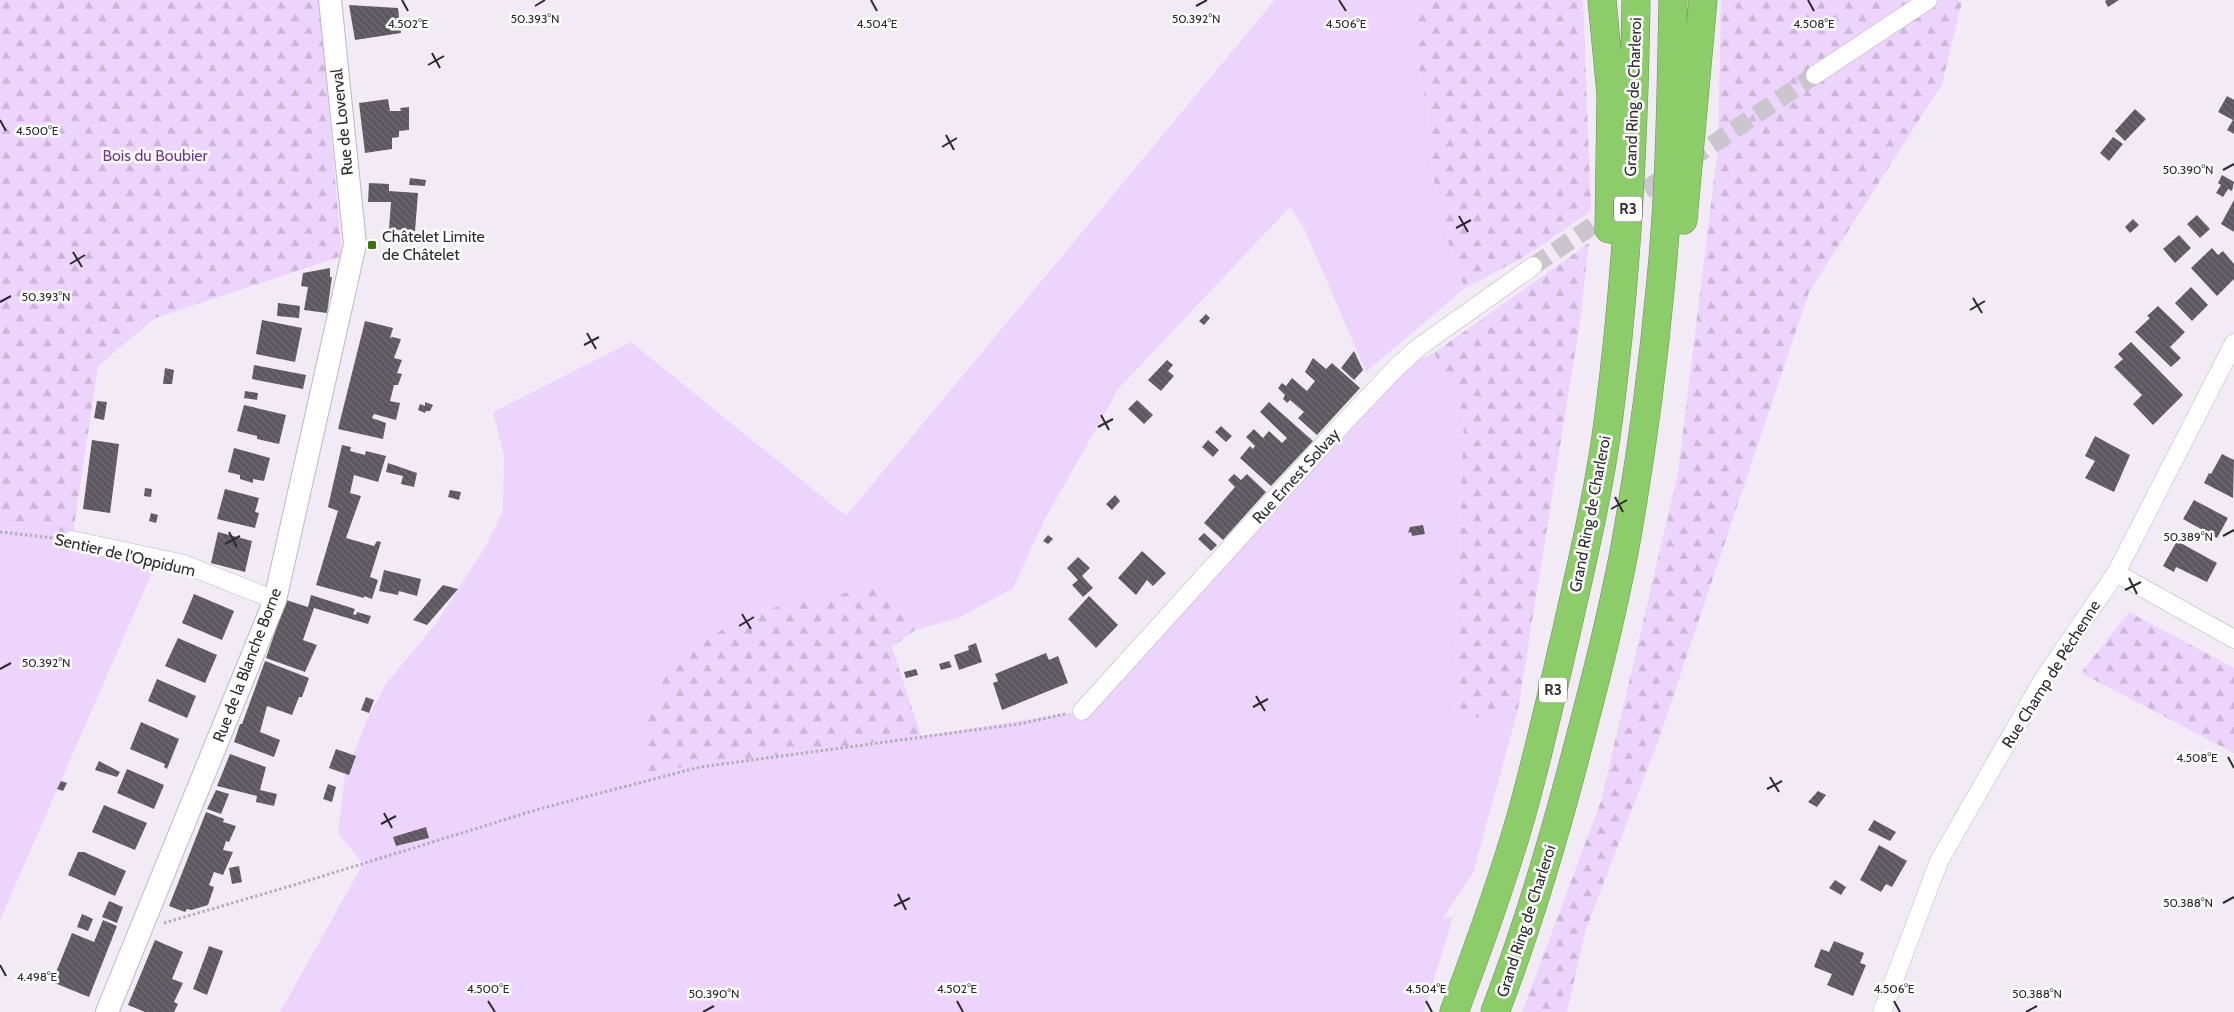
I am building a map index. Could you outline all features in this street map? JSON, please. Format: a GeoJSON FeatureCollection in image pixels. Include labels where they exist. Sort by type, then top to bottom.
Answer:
{"type":"FeatureCollection","features":[{"type":"Feature","properties":{"kind":"highway"},"geometry":{"type":"LineString","coordinates":[[1602,0],[1612,94],[1609,235],[1599,347],[1609,417]]}},
{"type":"Feature","properties":{"kind":"highway","name":"Grand Ring de Charleroi"},"geometry":{"type":"LineString","coordinates":[[1454,1012],[1475,958],[1520,820],[1587,541],[1609,417],[1622,299],[1634,124],[1636,0]]}},
{"type":"Feature","properties":{"kind":"highway","name":"Grand Ring de Charleroi"},"geometry":{"type":"LineString","coordinates":[[1495,1012],[1510,974],[1555,832],[1592,693],[1624,548],[1644,422],[1660,289],[1671,127],[1673,0]]}},
{"type":"Feature","properties":{"kind":"highway"},"geometry":{"type":"LineString","coordinates":[[1660,289],[1681,250],[1703,0]]}},
{"type":"Feature","properties":{"kind":"street","name":"Rue de Loverval"},"geometry":{"type":"LineString","coordinates":[[330,0],[355,244]]}},
{"type":"Feature","properties":{"kind":"street"},"geometry":{"type":"LineString","coordinates":[[1815,75],[1928,0]]}},
{"type":"Feature","properties":{"kind":"street","name":"Rue de la Blanche Borne"},"geometry":{"type":"LineString","coordinates":[[107,1012],[275,600],[355,244]]}},
{"type":"Feature","properties":{"kind":"street","name":"Rue Ernest Solvay"},"geometry":{"type":"LineString","coordinates":[[1082,711],[1335,432],[1397,367],[1419,346],[1532,266]]}},
{"type":"Feature","properties":{"kind":"street","name":"Rue Champ de Péchenne"},"geometry":{"type":"LineString","coordinates":[[1882,1012],[1940,861],[2044,678],[2116,573],[2234,342]]}},
{"type":"Feature","properties":{"kind":"street","name":"Sentier de l'Oppidum"},"geometry":{"type":"LineString","coordinates":[[72,540],[184,564],[275,600]]}},
{"type":"Feature","properties":{"kind":"street"},"geometry":{"type":"LineString","coordinates":[[2116,573],[2234,639]]}},
{"type":"Feature","properties":{"kind":"path","name":"Sentier de l'Oppidum"},"geometry":{"type":"LineString","coordinates":[[0,532],[72,540]]}},
{"type":"Feature","properties":{"kind":"path"},"geometry":{"type":"LineString","coordinates":[[141,930],[539,809],[700,767],[1019,724],[1082,711]]}},
{"type":"Feature","properties":{"kind":"green space","name":"Bois du Boubier"},"geometry":{"type":"Polygon","coordinates":[[[0,0],[319,0],[342,256],[155,318],[98,366],[72,540],[35,527],[0,528],[0,0]]]}},
{"type":"Feature","properties":{"kind":"green space"},"geometry":{"type":"Polygon","coordinates":[[[1275,0],[1425,0],[1411,28],[1428,112],[1432,172],[1454,265],[1465,288],[1366,372],[1304,228],[1290,207],[1119,388],[1045,519],[1013,588],[959,618],[915,630],[889,584],[683,650],[670,661],[653,706],[648,772],[921,736],[1082,711],[1086,720],[1250,539],[1369,397],[1397,367],[1434,353],[1464,415],[1453,722],[1518,710],[1473,873],[1443,918],[1453,917],[1424,1012],[280,1012],[363,864],[338,833],[345,775],[368,718],[386,684],[437,622],[484,549],[503,511],[504,455],[493,412],[631,342],[846,516],[1275,0]]]}},
{"type":"Feature","properties":{"kind":"green space"},"geometry":{"type":"Polygon","coordinates":[[[1425,0],[1583,0],[1591,211],[1526,256],[1465,288],[1454,265],[1432,172],[1428,112],[1411,28],[1425,0]]]}},
{"type":"Feature","properties":{"kind":"green space"},"geometry":{"type":"Polygon","coordinates":[[[1721,0],[1957,0],[1962,2],[1942,84],[1809,292],[1659,739],[1586,929],[1567,1012],[1522,1012],[1601,801],[1678,473],[1718,146],[1721,0]]]}},
{"type":"Feature","properties":{"kind":"green space"},"geometry":{"type":"Polygon","coordinates":[[[1589,243],[1580,321],[1518,710],[1453,722],[1464,415],[1434,353],[1589,243]]]}},
{"type":"Feature","properties":{"kind":"green space"},"geometry":{"type":"Polygon","coordinates":[[[35,527],[72,540],[158,559],[0,920],[0,528],[35,527]]]}},
{"type":"Feature","properties":{"kind":"green space"},"geometry":{"type":"Polygon","coordinates":[[[890,584],[915,630],[892,647],[921,736],[647,772],[641,718],[653,706],[670,661],[682,650],[762,610],[890,584]]]}},
{"type":"Feature","properties":{"kind":"green space"},"geometry":{"type":"Polygon","coordinates":[[[2129,612],[2234,668],[2234,753],[2081,673],[2129,612]]]}},
{"type":"Feature","properties":{"kind":"building"},"geometry":{"type":"Polygon","coordinates":[[[2119,0],[2108,7],[2105,1],[2119,0]]]}},
{"type":"Feature","properties":{"kind":"building"},"geometry":{"type":"Polygon","coordinates":[[[349,5],[398,8],[401,33],[355,40],[349,5]]]}},
{"type":"Feature","properties":{"kind":"building"},"geometry":{"type":"Polygon","coordinates":[[[2227,96],[2234,100],[2234,134],[2227,130],[2233,120],[2218,112],[2227,96]]]}},
{"type":"Feature","properties":{"kind":"building"},"geometry":{"type":"Polygon","coordinates":[[[388,99],[390,111],[401,111],[400,108],[409,107],[409,130],[399,131],[399,137],[392,138],[392,149],[365,153],[359,103],[388,99]]]}},
{"type":"Feature","properties":{"kind":"building"},"geometry":{"type":"Polygon","coordinates":[[[2135,109],[2146,119],[2125,141],[2115,131],[2135,109]]]}},
{"type":"Feature","properties":{"kind":"building"},"geometry":{"type":"Polygon","coordinates":[[[2113,137],[2123,144],[2109,161],[2100,153],[2113,137]]]}},
{"type":"Feature","properties":{"kind":"building"},"geometry":{"type":"Polygon","coordinates":[[[2222,175],[2234,182],[2232,191],[2228,189],[2223,197],[2216,193],[2221,185],[2218,183],[2222,175]]]}},
{"type":"Feature","properties":{"kind":"building"},"geometry":{"type":"Polygon","coordinates":[[[410,178],[426,180],[425,186],[409,185],[410,178]]]}},
{"type":"Feature","properties":{"kind":"building"},"geometry":{"type":"Polygon","coordinates":[[[369,183],[389,184],[389,191],[418,193],[415,231],[389,229],[391,202],[368,202],[369,183]]]}},
{"type":"Feature","properties":{"kind":"building"},"geometry":{"type":"Polygon","coordinates":[[[2234,200],[2234,232],[2221,224],[2234,200]]]}},
{"type":"Feature","properties":{"kind":"building"},"geometry":{"type":"Polygon","coordinates":[[[2197,215],[2210,229],[2200,238],[2187,224],[2197,215]]]}},
{"type":"Feature","properties":{"kind":"building"},"geometry":{"type":"Polygon","coordinates":[[[2133,219],[2139,225],[2130,233],[2125,227],[2133,219]]]}},
{"type":"Feature","properties":{"kind":"building"},"geometry":{"type":"Polygon","coordinates":[[[2179,235],[2191,248],[2175,263],[2163,249],[2179,235]]]}},
{"type":"Feature","properties":{"kind":"building"},"geometry":{"type":"Polygon","coordinates":[[[2212,248],[2218,255],[2223,251],[2234,264],[2234,279],[2217,296],[2191,268],[2212,248]]]}},
{"type":"Feature","properties":{"kind":"building"},"geometry":{"type":"Polygon","coordinates":[[[330,268],[330,277],[332,277],[327,313],[304,310],[308,287],[301,286],[303,273],[330,268]]]}},
{"type":"Feature","properties":{"kind":"building"},"geometry":{"type":"Polygon","coordinates":[[[2191,287],[2208,305],[2192,321],[2175,303],[2191,287]]]}},
{"type":"Feature","properties":{"kind":"building"},"geometry":{"type":"Polygon","coordinates":[[[278,303],[300,306],[299,318],[277,316],[278,303]]]}},
{"type":"Feature","properties":{"kind":"building"},"geometry":{"type":"Polygon","coordinates":[[[2158,306],[2185,332],[2170,347],[2181,358],[2171,367],[2135,332],[2150,318],[2147,316],[2158,306]]]}},
{"type":"Feature","properties":{"kind":"building"},"geometry":{"type":"Polygon","coordinates":[[[1206,314],[1210,318],[1204,325],[1199,321],[1206,314]]]}},
{"type":"Feature","properties":{"kind":"building"},"geometry":{"type":"Polygon","coordinates":[[[262,320],[302,328],[295,362],[256,354],[262,320]]]}},
{"type":"Feature","properties":{"kind":"building"},"geometry":{"type":"Polygon","coordinates":[[[365,321],[393,328],[390,338],[401,339],[394,358],[402,360],[397,373],[402,374],[398,385],[394,385],[390,401],[400,403],[396,420],[374,414],[372,418],[386,423],[383,439],[338,429],[365,321]]]}},
{"type":"Feature","properties":{"kind":"building"},"geometry":{"type":"Polygon","coordinates":[[[2131,342],[2183,395],[2153,425],[2133,404],[2142,395],[2114,367],[2123,359],[2118,354],[2131,342]]]}},
{"type":"Feature","properties":{"kind":"building"},"geometry":{"type":"Polygon","coordinates":[[[1354,351],[1363,370],[1354,380],[1341,368],[1354,351]]]}},
{"type":"Feature","properties":{"kind":"building"},"geometry":{"type":"Polygon","coordinates":[[[1313,358],[1326,369],[1332,363],[1360,388],[1317,435],[1298,418],[1304,412],[1290,400],[1287,403],[1283,399],[1285,395],[1278,388],[1282,383],[1286,386],[1292,378],[1307,391],[1315,381],[1305,372],[1313,358]]]}},
{"type":"Feature","properties":{"kind":"building"},"geometry":{"type":"Polygon","coordinates":[[[1167,360],[1173,365],[1168,371],[1174,376],[1161,391],[1148,380],[1167,360]]]}},
{"type":"Feature","properties":{"kind":"building"},"geometry":{"type":"Polygon","coordinates":[[[254,365],[306,375],[303,389],[252,379],[254,365]]]}},
{"type":"Feature","properties":{"kind":"building"},"geometry":{"type":"Polygon","coordinates":[[[165,368],[174,370],[172,384],[163,384],[165,368]]]}},
{"type":"Feature","properties":{"kind":"building"},"geometry":{"type":"Polygon","coordinates":[[[245,391],[258,393],[257,400],[244,398],[245,391]]]}},
{"type":"Feature","properties":{"kind":"building"},"geometry":{"type":"Polygon","coordinates":[[[1137,400],[1153,415],[1144,424],[1128,409],[1137,400]]]}},
{"type":"Feature","properties":{"kind":"building"},"geometry":{"type":"Polygon","coordinates":[[[97,401],[107,402],[104,420],[94,418],[97,401]]]}},
{"type":"Feature","properties":{"kind":"building"},"geometry":{"type":"Polygon","coordinates":[[[425,402],[433,405],[430,411],[425,413],[418,410],[420,404],[425,406],[425,402]]]}},
{"type":"Feature","properties":{"kind":"building"},"geometry":{"type":"Polygon","coordinates":[[[1269,402],[1313,441],[1271,486],[1240,458],[1250,446],[1253,449],[1255,446],[1246,437],[1254,429],[1263,438],[1269,431],[1282,443],[1287,438],[1260,412],[1269,402]]]}},
{"type":"Feature","properties":{"kind":"building"},"geometry":{"type":"Polygon","coordinates":[[[244,405],[286,415],[279,444],[257,439],[257,436],[237,431],[244,405]]]}},
{"type":"Feature","properties":{"kind":"building"},"geometry":{"type":"Polygon","coordinates":[[[1221,426],[1232,436],[1226,442],[1215,432],[1221,426]]]}},
{"type":"Feature","properties":{"kind":"building"},"geometry":{"type":"Polygon","coordinates":[[[2095,436],[2130,455],[2114,492],[2085,478],[2095,461],[2085,456],[2095,436]]]}},
{"type":"Feature","properties":{"kind":"building"},"geometry":{"type":"Polygon","coordinates":[[[92,440],[119,444],[110,513],[83,509],[92,440]]]}},
{"type":"Feature","properties":{"kind":"building"},"geometry":{"type":"Polygon","coordinates":[[[1208,440],[1219,450],[1213,457],[1202,447],[1208,440]]]}},
{"type":"Feature","properties":{"kind":"building"},"geometry":{"type":"Polygon","coordinates":[[[342,445],[351,447],[350,451],[365,455],[366,451],[386,456],[378,482],[354,475],[350,493],[361,496],[346,538],[374,546],[377,541],[381,542],[370,577],[378,580],[372,599],[316,585],[338,511],[328,507],[342,445]]]}},
{"type":"Feature","properties":{"kind":"building"},"geometry":{"type":"Polygon","coordinates":[[[234,448],[270,458],[264,481],[253,479],[253,483],[240,479],[240,475],[228,472],[234,448]]]}},
{"type":"Feature","properties":{"kind":"building"},"geometry":{"type":"Polygon","coordinates":[[[2222,454],[2234,460],[2233,498],[2204,483],[2222,454]]]}},
{"type":"Feature","properties":{"kind":"building"},"geometry":{"type":"Polygon","coordinates":[[[388,463],[417,473],[414,487],[401,484],[403,476],[386,472],[388,463]]]}},
{"type":"Feature","properties":{"kind":"building"},"geometry":{"type":"Polygon","coordinates":[[[1234,474],[1241,480],[1247,474],[1266,492],[1223,540],[1204,523],[1235,487],[1228,480],[1234,474]]]}},
{"type":"Feature","properties":{"kind":"building"},"geometry":{"type":"Polygon","coordinates":[[[145,488],[152,489],[151,497],[144,496],[145,488]]]}},
{"type":"Feature","properties":{"kind":"building"},"geometry":{"type":"Polygon","coordinates":[[[225,489],[259,498],[255,512],[259,513],[255,528],[217,519],[225,489]]]}},
{"type":"Feature","properties":{"kind":"building"},"geometry":{"type":"Polygon","coordinates":[[[450,490],[461,492],[459,500],[448,497],[450,490]]]}},
{"type":"Feature","properties":{"kind":"building"},"geometry":{"type":"Polygon","coordinates":[[[1115,495],[1120,501],[1112,510],[1106,504],[1115,495]]]}},
{"type":"Feature","properties":{"kind":"building"},"geometry":{"type":"Polygon","coordinates":[[[2194,500],[2228,518],[2217,538],[2183,519],[2194,500]]]}},
{"type":"Feature","properties":{"kind":"building"},"geometry":{"type":"Polygon","coordinates":[[[151,513],[158,515],[156,523],[149,521],[151,513]]]}},
{"type":"Feature","properties":{"kind":"building"},"geometry":{"type":"Polygon","coordinates":[[[1423,525],[1425,534],[1412,536],[1411,532],[1408,533],[1410,527],[1423,525]]]}},
{"type":"Feature","properties":{"kind":"building"},"geometry":{"type":"Polygon","coordinates":[[[218,532],[252,541],[245,572],[211,563],[218,532]]]}},
{"type":"Feature","properties":{"kind":"building"},"geometry":{"type":"Polygon","coordinates":[[[1204,533],[1217,545],[1211,551],[1198,539],[1204,533]]]}},
{"type":"Feature","properties":{"kind":"building"},"geometry":{"type":"Polygon","coordinates":[[[1048,535],[1053,539],[1048,544],[1043,541],[1048,535]]]}},
{"type":"Feature","properties":{"kind":"building"},"geometry":{"type":"Polygon","coordinates":[[[2177,541],[2217,563],[2207,582],[2176,567],[2174,572],[2163,566],[2177,541]]]}},
{"type":"Feature","properties":{"kind":"building"},"geometry":{"type":"Polygon","coordinates":[[[1142,551],[1166,573],[1153,586],[1147,580],[1136,595],[1118,578],[1142,551]]]}},
{"type":"Feature","properties":{"kind":"building"},"geometry":{"type":"Polygon","coordinates":[[[1078,557],[1090,568],[1082,576],[1093,588],[1083,597],[1072,585],[1078,580],[1067,568],[1078,557]]]}},
{"type":"Feature","properties":{"kind":"building"},"geometry":{"type":"Polygon","coordinates":[[[384,570],[421,579],[417,596],[399,591],[398,595],[379,591],[384,570]]]}},
{"type":"Feature","properties":{"kind":"building"},"geometry":{"type":"Polygon","coordinates":[[[443,585],[458,589],[427,625],[413,620],[443,585]]]}},
{"type":"Feature","properties":{"kind":"building"},"geometry":{"type":"Polygon","coordinates":[[[194,594],[234,611],[222,640],[182,623],[194,594]]]}},
{"type":"Feature","properties":{"kind":"building"},"geometry":{"type":"Polygon","coordinates":[[[311,595],[355,609],[353,614],[356,615],[357,612],[371,616],[368,624],[314,608],[303,640],[317,645],[305,672],[266,658],[286,600],[308,607],[311,595]]]}},
{"type":"Feature","properties":{"kind":"building"},"geometry":{"type":"Polygon","coordinates":[[[1089,596],[1118,625],[1096,648],[1068,619],[1089,596]]]}},
{"type":"Feature","properties":{"kind":"building"},"geometry":{"type":"Polygon","coordinates":[[[178,638],[217,655],[205,683],[165,666],[178,638]]]}},
{"type":"Feature","properties":{"kind":"building"},"geometry":{"type":"Polygon","coordinates":[[[976,643],[982,662],[959,670],[954,655],[969,650],[968,646],[976,643]]]}},
{"type":"Feature","properties":{"kind":"building"},"geometry":{"type":"Polygon","coordinates":[[[1046,653],[1049,660],[1058,656],[1068,683],[1002,710],[993,683],[998,681],[995,674],[1046,653]]]}},
{"type":"Feature","properties":{"kind":"building"},"geometry":{"type":"Polygon","coordinates":[[[265,661],[309,678],[302,697],[299,697],[292,715],[267,706],[260,732],[280,740],[274,757],[234,742],[265,661]]]}},
{"type":"Feature","properties":{"kind":"building"},"geometry":{"type":"Polygon","coordinates":[[[949,661],[952,667],[941,670],[939,664],[949,661]]]}},
{"type":"Feature","properties":{"kind":"building"},"geometry":{"type":"Polygon","coordinates":[[[916,669],[918,675],[906,678],[904,672],[916,669]]]}},
{"type":"Feature","properties":{"kind":"building"},"geometry":{"type":"Polygon","coordinates":[[[157,679],[196,696],[187,718],[148,701],[157,679]]]}},
{"type":"Feature","properties":{"kind":"building"},"geometry":{"type":"Polygon","coordinates":[[[366,697],[374,700],[369,713],[361,710],[366,697]]]}},
{"type":"Feature","properties":{"kind":"building"},"geometry":{"type":"Polygon","coordinates":[[[141,722],[179,739],[167,769],[164,767],[165,764],[130,749],[141,722]]]}},
{"type":"Feature","properties":{"kind":"building"},"geometry":{"type":"Polygon","coordinates":[[[336,749],[356,756],[349,775],[329,768],[336,749]]]}},
{"type":"Feature","properties":{"kind":"building"},"geometry":{"type":"Polygon","coordinates":[[[230,754],[266,767],[260,790],[277,794],[274,806],[256,802],[257,796],[217,786],[230,754]]]}},
{"type":"Feature","properties":{"kind":"building"},"geometry":{"type":"Polygon","coordinates":[[[99,761],[120,772],[117,777],[95,770],[99,761]]]}},
{"type":"Feature","properties":{"kind":"building"},"geometry":{"type":"Polygon","coordinates":[[[127,769],[164,785],[154,809],[117,793],[127,769]]]}},
{"type":"Feature","properties":{"kind":"building"},"geometry":{"type":"Polygon","coordinates":[[[61,781],[67,783],[63,791],[57,789],[61,781]]]}},
{"type":"Feature","properties":{"kind":"building"},"geometry":{"type":"Polygon","coordinates":[[[328,784],[336,787],[332,802],[323,799],[328,784]]]}},
{"type":"Feature","properties":{"kind":"building"},"geometry":{"type":"Polygon","coordinates":[[[216,790],[229,794],[221,814],[207,809],[216,790]]]}},
{"type":"Feature","properties":{"kind":"building"},"geometry":{"type":"Polygon","coordinates":[[[1818,791],[1826,795],[1817,807],[1808,802],[1818,791]]]}},
{"type":"Feature","properties":{"kind":"building"},"geometry":{"type":"Polygon","coordinates":[[[104,805],[147,823],[135,850],[92,832],[104,805]]]}},
{"type":"Feature","properties":{"kind":"building"},"geometry":{"type":"Polygon","coordinates":[[[206,812],[224,819],[223,822],[236,826],[229,842],[226,841],[223,850],[233,852],[223,875],[214,872],[209,885],[214,887],[208,905],[191,910],[187,909],[185,912],[169,906],[206,812]]]}},
{"type":"Feature","properties":{"kind":"building"},"geometry":{"type":"Polygon","coordinates":[[[1874,820],[1896,832],[1890,841],[1868,830],[1874,820]]]}},
{"type":"Feature","properties":{"kind":"building"},"geometry":{"type":"Polygon","coordinates":[[[426,827],[429,838],[396,846],[393,837],[426,827]]]}},
{"type":"Feature","properties":{"kind":"building"},"geometry":{"type":"Polygon","coordinates":[[[1879,845],[1907,861],[1892,887],[1886,884],[1881,892],[1860,880],[1879,845]]]}},
{"type":"Feature","properties":{"kind":"building"},"geometry":{"type":"Polygon","coordinates":[[[78,852],[84,852],[126,871],[115,896],[68,875],[78,852]]]}},
{"type":"Feature","properties":{"kind":"building"},"geometry":{"type":"Polygon","coordinates":[[[239,866],[242,882],[232,884],[229,868],[239,866]]]}},
{"type":"Feature","properties":{"kind":"building"},"geometry":{"type":"Polygon","coordinates":[[[1835,880],[1846,887],[1841,895],[1829,888],[1835,880]]]}},
{"type":"Feature","properties":{"kind":"building"},"geometry":{"type":"Polygon","coordinates":[[[109,901],[123,907],[117,923],[102,917],[109,901]]]}},
{"type":"Feature","properties":{"kind":"building"},"geometry":{"type":"Polygon","coordinates":[[[82,914],[93,919],[88,931],[77,927],[82,914]]]}},
{"type":"Feature","properties":{"kind":"building"},"geometry":{"type":"Polygon","coordinates":[[[103,920],[117,926],[89,997],[52,982],[72,933],[94,942],[103,920]]]}},
{"type":"Feature","properties":{"kind":"building"},"geometry":{"type":"Polygon","coordinates":[[[155,940],[183,952],[172,979],[183,983],[174,1002],[178,1004],[174,1012],[145,1012],[128,1005],[155,940]]]}},
{"type":"Feature","properties":{"kind":"building"},"geometry":{"type":"Polygon","coordinates":[[[1834,941],[1864,953],[1860,963],[1866,965],[1853,996],[1827,985],[1832,974],[1814,967],[1821,949],[1829,952],[1834,941]]]}},
{"type":"Feature","properties":{"kind":"building"},"geometry":{"type":"Polygon","coordinates":[[[209,946],[223,951],[207,995],[193,989],[209,946]]]}},
{"type":"Feature","properties":{"kind":"tunnel"},"geometry":{"type":"LineString","coordinates":[[1533,266],[1815,75]]}},
{"type":"Feature","properties":{"kind":"place","name":"Châtelet Limite de Châtelet"},"geometry":{"type":"Point","coordinates":[372,245]}}]}
